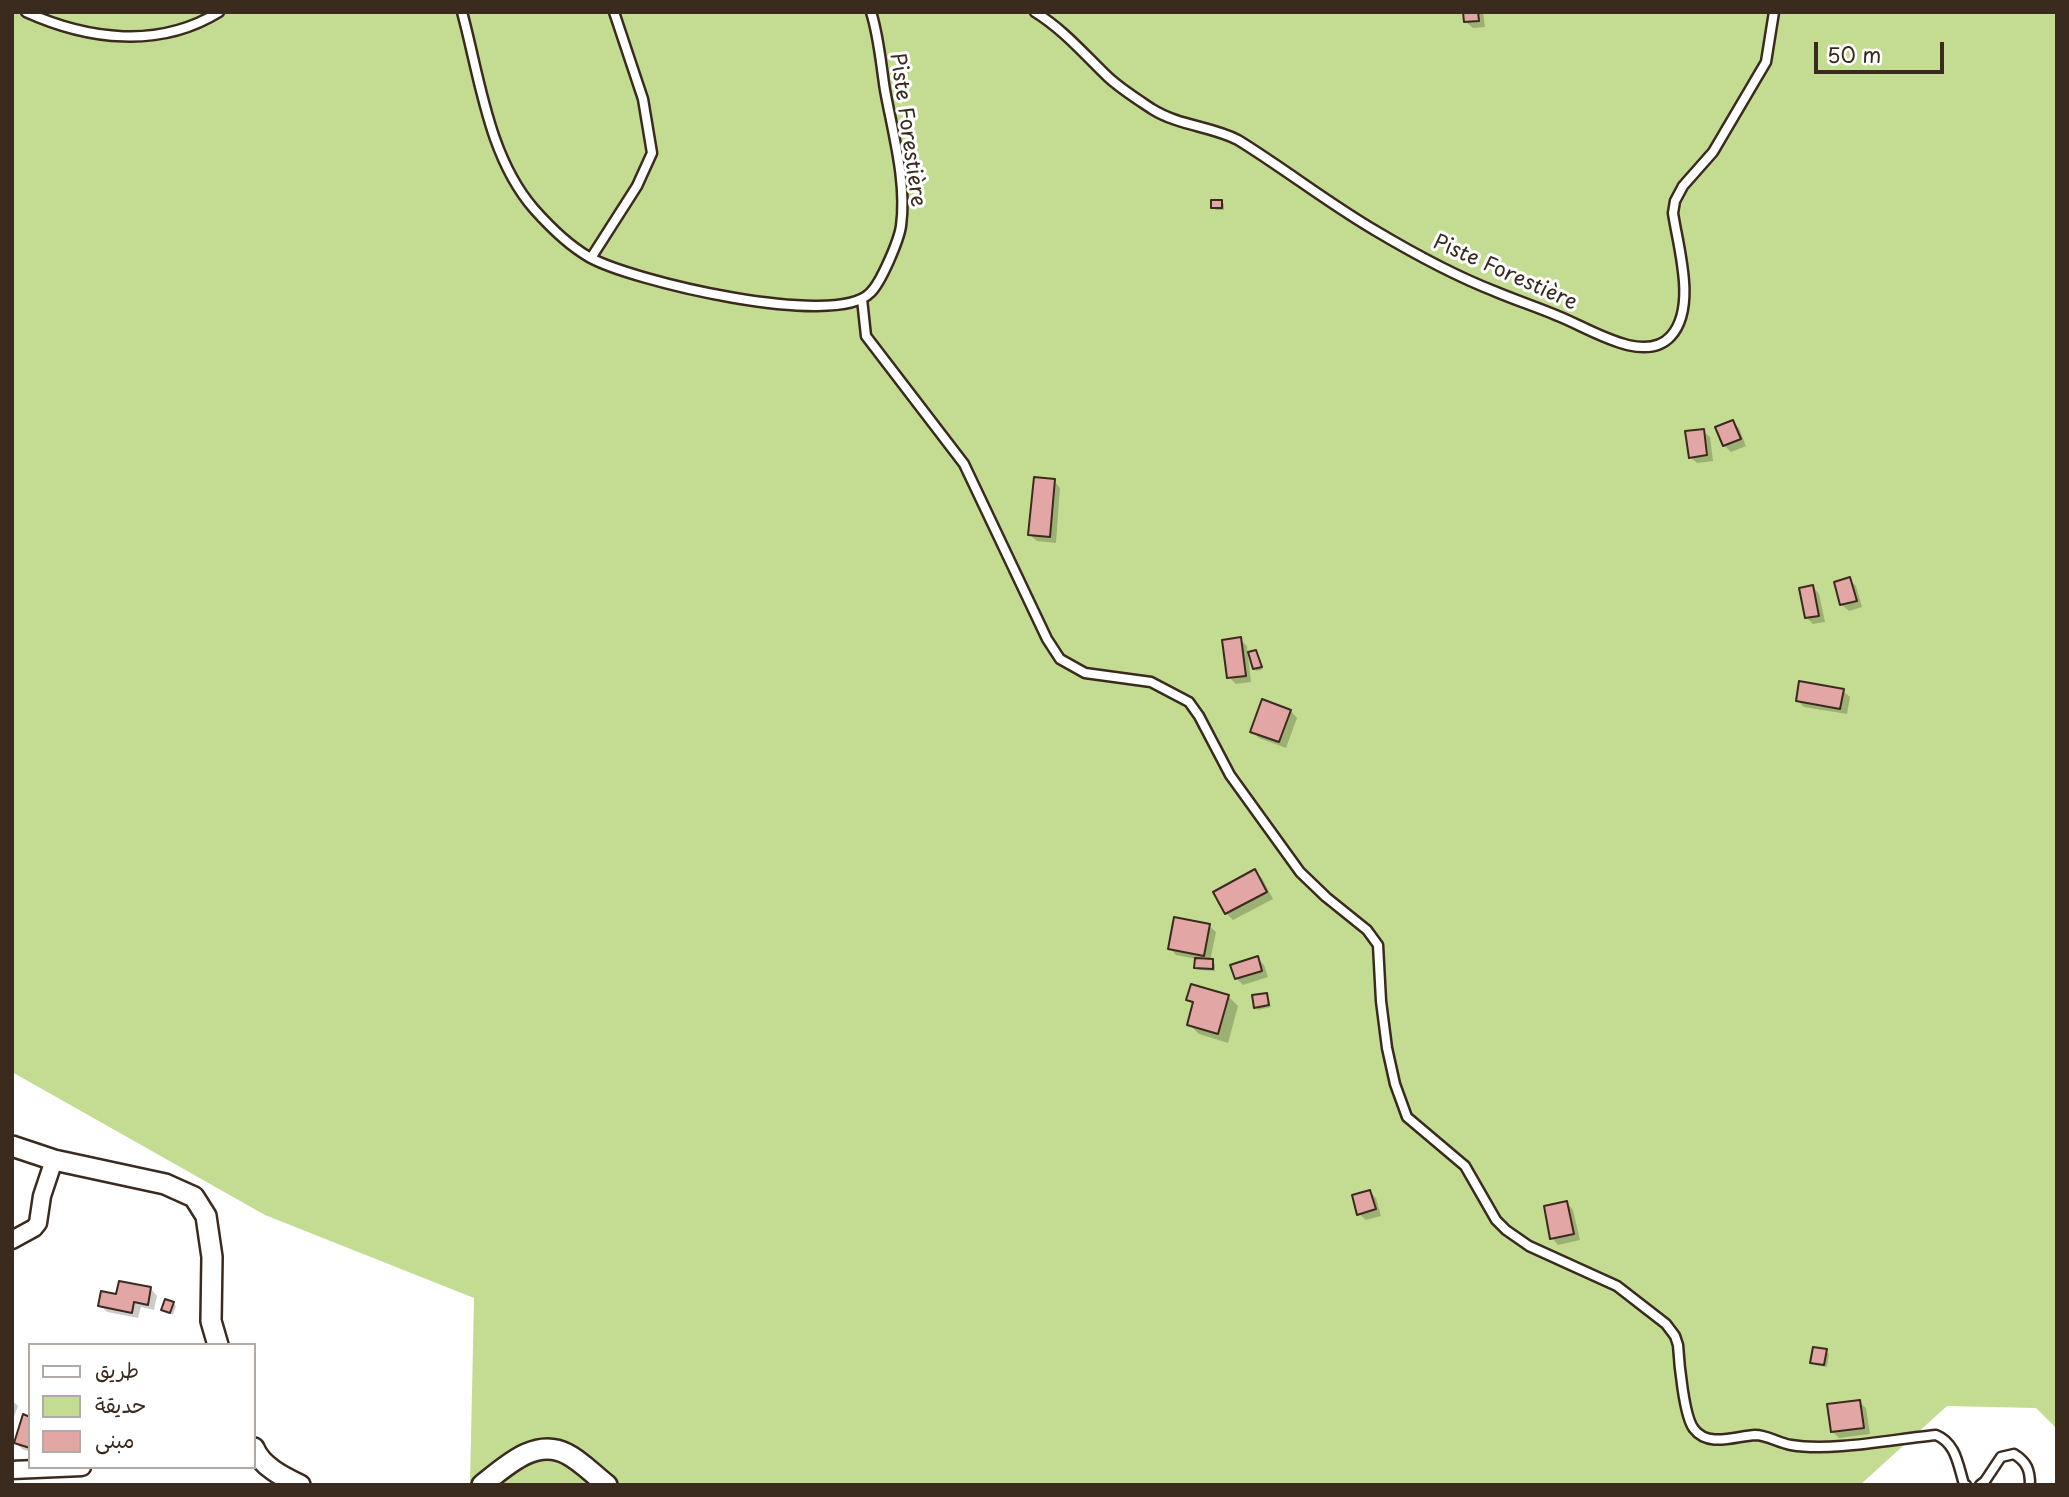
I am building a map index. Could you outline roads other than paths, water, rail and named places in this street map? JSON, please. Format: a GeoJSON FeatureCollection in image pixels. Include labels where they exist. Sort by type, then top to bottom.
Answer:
{"type":"FeatureCollection","features":[{"type":"Feature","properties":{"kind":"street"},"geometry":{"type":"LineString","coordinates":[[12,1146],[54,1160],[165,1184],[194,1197],[206,1216],[212,1257],[211,1321],[217,1343]]}},
{"type":"Feature","properties":{"kind":"street"},"geometry":{"type":"LineString","coordinates":[[12,1240],[38,1223],[42,1196],[54,1160]]}},
{"type":"Feature","properties":{"kind":"street"},"geometry":{"type":"LineString","coordinates":[[482,1485],[518,1456],[544,1449],[565,1453],[607,1485]]}},
{"type":"Feature","properties":{"kind":"street"},"geometry":{"type":"LineString","coordinates":[[256,1453],[279,1475],[300,1485]]}},
{"type":"Feature","properties":{"kind":"street"},"geometry":{"type":"LineString","coordinates":[[12,1470],[35,1469]]}},
{"type":"Feature","properties":{"kind":"lane"},"geometry":{"type":"LineString","coordinates":[[26,12],[65,28],[118,38],[176,30],[204,22],[219,12]]}},
{"type":"Feature","properties":{"kind":"lane"},"geometry":{"type":"LineString","coordinates":[[462,12],[490,122],[505,165],[533,207],[556,232],[592,258],[727,298],[825,307],[862,299],[866,336],[964,464],[1059,659],[1085,673],[1151,682],[1189,702],[1230,775],[1300,872],[1367,930],[1378,945],[1387,1048],[1401,1106],[1407,1117],[1465,1166],[1496,1220],[1506,1230],[1529,1246],[1617,1286],[1666,1324],[1678,1345],[1688,1417],[1694,1430],[1704,1437],[1717,1440],[1757,1435],[1790,1445],[1825,1446],[1936,1434],[1945,1439],[1952,1448],[1966,1485]]}},
{"type":"Feature","properties":{"kind":"lane"},"geometry":{"type":"LineString","coordinates":[[592,258],[637,186],[652,153],[643,99],[614,12]]}},
{"type":"Feature","properties":{"kind":"lane","name":"Piste Forestière"},"geometry":{"type":"LineString","coordinates":[[862,299],[870,294],[878,281],[900,230],[902,194],[871,12]]}},
{"type":"Feature","properties":{"kind":"lane","name":"Piste Forestière"},"geometry":{"type":"LineString","coordinates":[[1035,12],[1074,41],[1117,84],[1159,113],[1175,121],[1223,132],[1376,231],[1456,273],[1608,338],[1639,348],[1661,343],[1670,337],[1680,322],[1684,292],[1673,213],[1675,201],[1683,186],[1713,152],[1766,62],[1774,12]]}},
{"type":"Feature","properties":{"kind":"lane"},"geometry":{"type":"LineString","coordinates":[[1980,1485],[2001,1457],[2014,1454],[2025,1460],[2030,1471],[2030,1485]]}}]}
